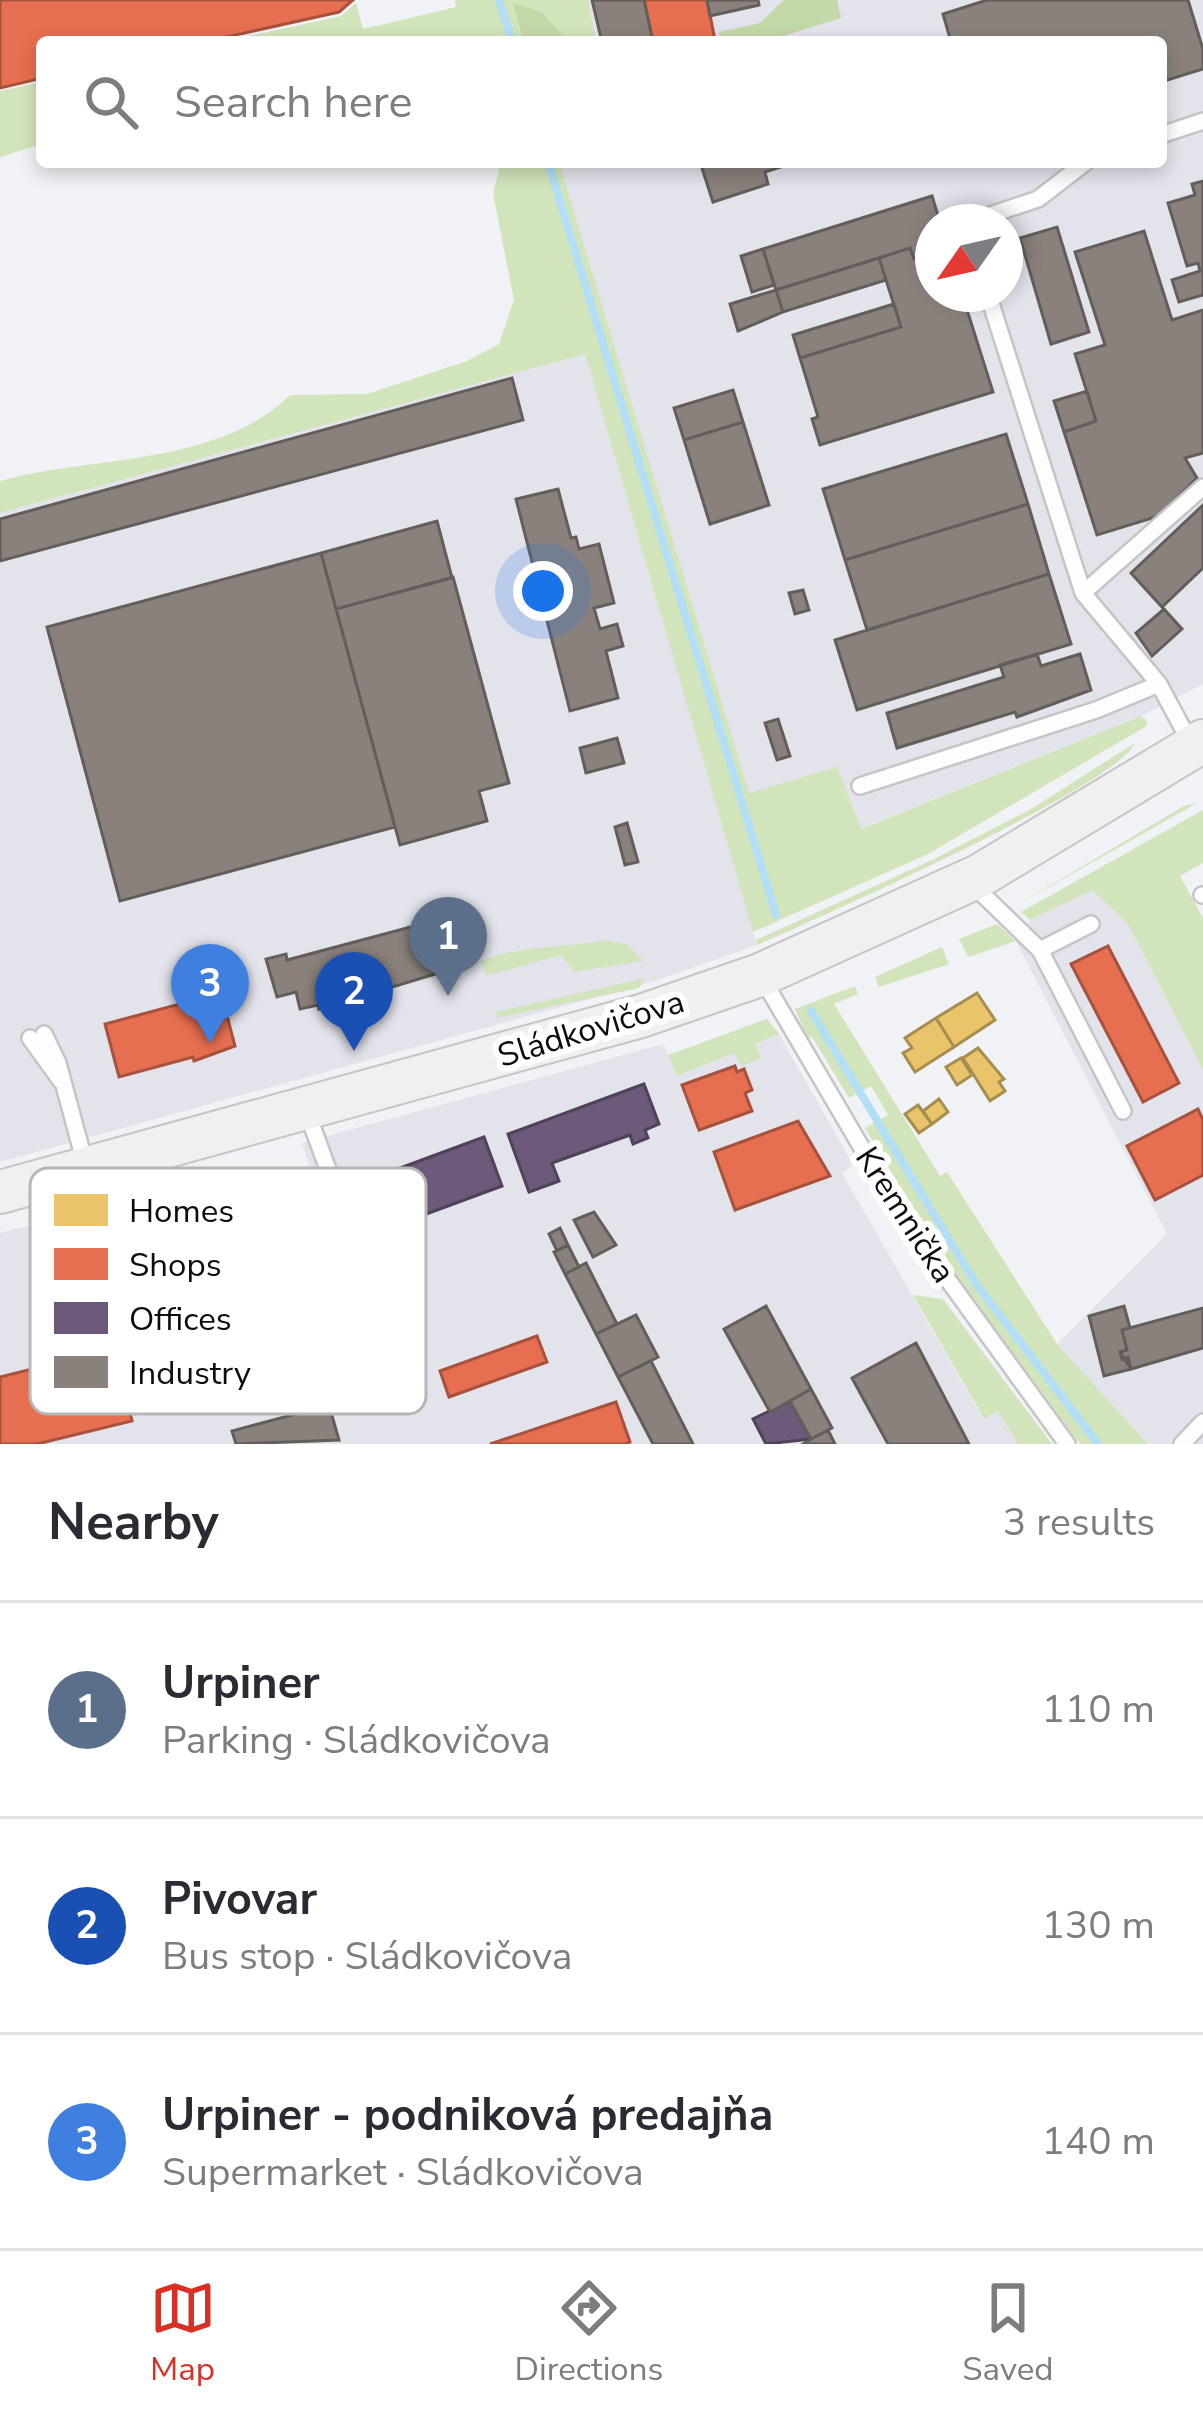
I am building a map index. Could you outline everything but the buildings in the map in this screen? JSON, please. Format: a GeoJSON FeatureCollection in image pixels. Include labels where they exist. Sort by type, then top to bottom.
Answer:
{"type":"FeatureCollection","features":[{"type":"Feature","properties":{"kind":"main road"},"geometry":{"type":"LineString","coordinates":[[969,881],[1198,744]]}},
{"type":"Feature","properties":{"kind":"main road","name":"Sládkovičova"},"geometry":{"type":"LineString","coordinates":[[94,1168],[641,1016],[760,975],[969,881]]}},
{"type":"Feature","properties":{"kind":"main road","name":"Sládkovičova"},"geometry":{"type":"LineString","coordinates":[[0,1192],[30,1184]]}},
{"type":"Feature","properties":{"kind":"lane"},"geometry":{"type":"LineString","coordinates":[[1167,134],[1203,121]]}},
{"type":"Feature","properties":{"kind":"lane"},"geometry":{"type":"LineString","coordinates":[[1023,204],[1038,199],[1078,168]]}},
{"type":"Feature","properties":{"kind":"lane"},"geometry":{"type":"LineString","coordinates":[[994,312],[1083,593],[1156,681],[1198,744]]}},
{"type":"Feature","properties":{"kind":"lane"},"geometry":{"type":"LineString","coordinates":[[1083,593],[1203,487]]}},
{"type":"Feature","properties":{"kind":"lane"},"geometry":{"type":"LineString","coordinates":[[860,786],[1096,710],[1156,681]]}},
{"type":"Feature","properties":{"kind":"lane"},"geometry":{"type":"LineString","coordinates":[[969,881],[1040,950],[1123,1111]]}},
{"type":"Feature","properties":{"kind":"lane"},"geometry":{"type":"LineString","coordinates":[[1040,950],[1091,923]]}},
{"type":"Feature","properties":{"kind":"lane","name":"Kremnička"},"geometry":{"type":"LineString","coordinates":[[760,975],[903,1218],[1067,1444]]}},
{"type":"Feature","properties":{"kind":"lane"},"geometry":{"type":"LineString","coordinates":[[37,1036],[61,1081],[86,1168]]}},
{"type":"Feature","properties":{"kind":"lane"},"geometry":{"type":"LineString","coordinates":[[306,1110],[328,1168]]}},
{"type":"Feature","properties":{"kind":"lane"},"geometry":{"type":"LineString","coordinates":[[1182,1444],[1201,1430]]}},
{"type":"Feature","properties":{"kind":"shaded area"},"geometry":{"type":"Polygon","coordinates":[[[512,0],[1203,0],[1203,684],[1141,716],[860,829],[749,794],[561,168],[1167,168],[1167,36],[522,36],[512,0]]]}},
{"type":"Feature","properties":{"kind":"shaded area"},"geometry":{"type":"Polygon","coordinates":[[[585,354],[757,945],[658,980],[0,1162],[0,513],[585,354]]]}},
{"type":"Feature","properties":{"kind":"shaded area"},"geometry":{"type":"Polygon","coordinates":[[[1091,889],[1128,924],[1203,1070],[1203,1444],[1148,1444],[1057,1344],[1167,1234],[1016,941],[1030,920],[1091,889]]]}},
{"type":"Feature","properties":{"kind":"shaded area"},"geometry":{"type":"Polygon","coordinates":[[[779,1034],[853,1165],[842,1173],[983,1419],[998,1411],[1018,1444],[0,1444],[0,1233],[30,1226],[30,1414],[426,1414],[426,1168],[310,1168],[302,1143],[663,1044],[678,1076],[779,1034]]]}},
{"type":"Feature","properties":{"kind":"green space"},"geometry":{"type":"Polygon","coordinates":[[[455,0],[588,0],[595,36],[563,36],[542,12],[515,4],[523,36],[249,36],[341,16],[356,3],[363,29],[456,7],[455,0]]]}},
{"type":"Feature","properties":{"kind":"green space"},"geometry":{"type":"Polygon","coordinates":[[[784,0],[837,0],[841,18],[783,36],[720,36],[719,32],[760,23],[784,0]]]}},
{"type":"Feature","properties":{"kind":"green space"},"geometry":{"type":"Polygon","coordinates":[[[513,3],[542,12],[563,36],[522,36],[513,3]]]}},
{"type":"Feature","properties":{"kind":"green space"},"geometry":{"type":"Polygon","coordinates":[[[36,83],[36,146],[0,157],[0,91],[36,83]]]}},
{"type":"Feature","properties":{"kind":"green space"},"geometry":{"type":"Polygon","coordinates":[[[499,168],[561,168],[749,793],[837,767],[861,829],[1141,716],[1148,722],[1145,727],[928,854],[753,932],[585,354],[0,513],[0,481],[191,447],[260,418],[290,395],[367,394],[467,361],[499,344],[514,300],[493,193],[499,168]]]}},
{"type":"Feature","properties":{"kind":"green space"},"geometry":{"type":"Polygon","coordinates":[[[1135,743],[1116,763],[1024,819],[757,945],[756,940],[1031,809],[1135,743]]]}},
{"type":"Feature","properties":{"kind":"green space"},"geometry":{"type":"Polygon","coordinates":[[[1197,803],[1019,904],[1184,806],[1197,803]]]}},
{"type":"Feature","properties":{"kind":"green space"},"geometry":{"type":"Polygon","coordinates":[[[1203,810],[1203,863],[1180,876],[1203,918],[1203,1070],[1128,924],[1092,890],[1030,920],[1021,912],[1203,810]]]}},
{"type":"Feature","properties":{"kind":"green space"},"geometry":{"type":"Polygon","coordinates":[[[997,924],[1016,941],[968,957],[959,939],[997,924]]]}},
{"type":"Feature","properties":{"kind":"green space"},"geometry":{"type":"Polygon","coordinates":[[[606,940],[626,944],[643,961],[574,972],[561,955],[486,976],[481,961],[527,949],[606,940]]]}},
{"type":"Feature","properties":{"kind":"green space"},"geometry":{"type":"Polygon","coordinates":[[[942,947],[949,964],[879,987],[875,977],[942,947]]]}},
{"type":"Feature","properties":{"kind":"green space"},"geometry":{"type":"Polygon","coordinates":[[[645,978],[639,988],[497,1018],[496,1012],[645,978]]]}},
{"type":"Feature","properties":{"kind":"green space"},"geometry":{"type":"Polygon","coordinates":[[[855,986],[858,994],[834,1004],[940,1176],[947,1172],[1057,1344],[1148,1444],[1080,1444],[940,1250],[865,1128],[888,1115],[871,1086],[849,1098],[812,1037],[807,1037],[795,1009],[855,986]]]}},
{"type":"Feature","properties":{"kind":"green space"},"geometry":{"type":"Polygon","coordinates":[[[767,1019],[779,1034],[755,1044],[761,1058],[742,1066],[734,1053],[677,1076],[668,1055],[767,1019]]]}},
{"type":"Feature","properties":{"kind":"green space"},"geometry":{"type":"Polygon","coordinates":[[[913,1295],[943,1299],[1052,1444],[1018,1444],[998,1411],[984,1419],[913,1295]]]}},
{"type":"Feature","properties":{"kind":"waterway"},"geometry":{"type":"LineString","coordinates":[[499,0],[510,36]]}},
{"type":"Feature","properties":{"kind":"waterway"},"geometry":{"type":"LineString","coordinates":[[550,168],[776,915]]}},
{"type":"Feature","properties":{"kind":"waterway"},"geometry":{"type":"LineString","coordinates":[[811,1011],[976,1284],[1098,1444]]}},
{"type":"Feature","properties":{"kind":"place","name":"Urpiner"},"geometry":{"type":"Point","coordinates":[448,996]}},
{"type":"Feature","properties":{"kind":"place","name":"Urpiner - podniková predajňa"},"geometry":{"type":"Point","coordinates":[210,1043]}},
{"type":"Feature","properties":{"kind":"place","name":"Pivovar"},"geometry":{"type":"Point","coordinates":[354,1051]}}]}
